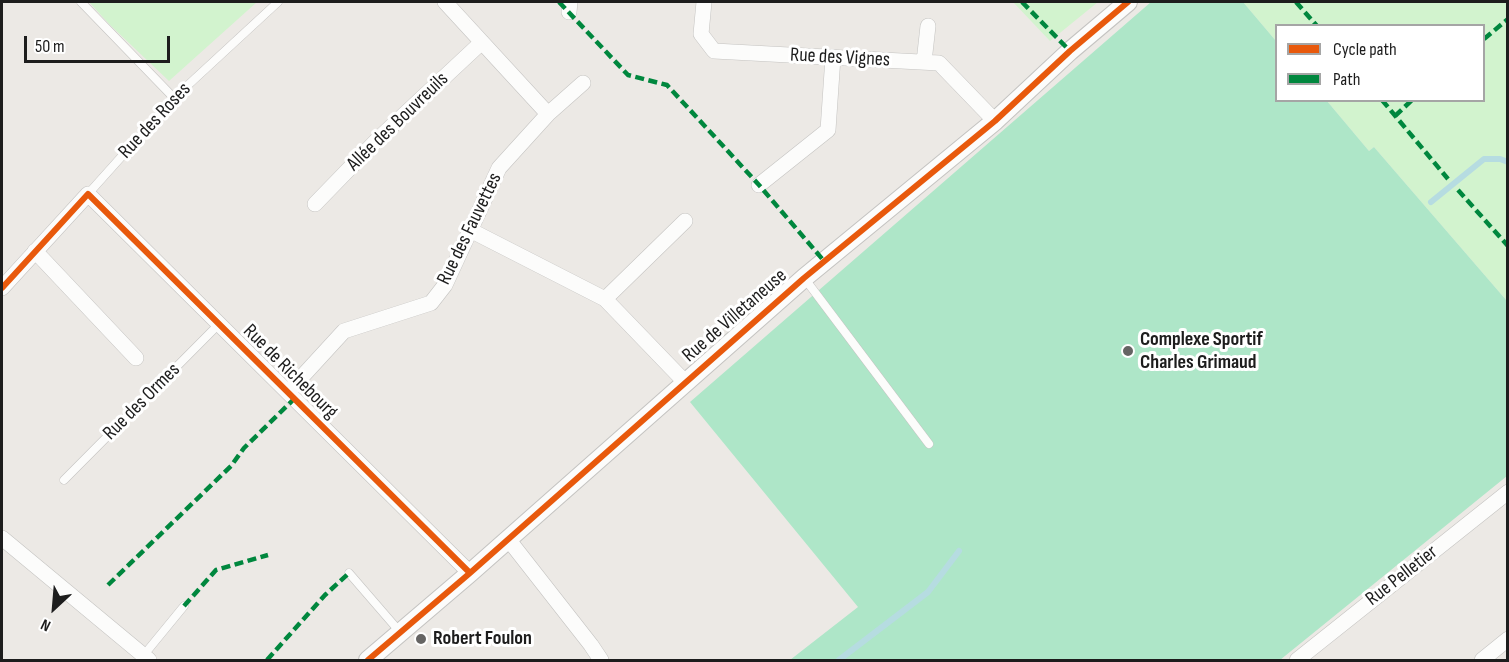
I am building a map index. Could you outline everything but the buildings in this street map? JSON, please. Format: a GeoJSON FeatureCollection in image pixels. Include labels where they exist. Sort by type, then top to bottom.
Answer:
{"type":"FeatureCollection","features":[{"type":"Feature","properties":{"kind":"street"},"geometry":{"type":"LineString","coordinates":[[445,2],[548,114]]}},
{"type":"Feature","properties":{"kind":"street","name":"Rue des Vignes"},"geometry":{"type":"LineString","coordinates":[[704,2],[701,34],[714,51],[939,63],[995,122]]}},
{"type":"Feature","properties":{"kind":"street","name":"Rue de Villetaneuse"},"geometry":{"type":"LineString","coordinates":[[368,660],[804,278],[995,122],[1070,51],[1128,2]]}},
{"type":"Feature","properties":{"kind":"street"},"geometry":{"type":"LineString","coordinates":[[924,62],[928,26]]}},
{"type":"Feature","properties":{"kind":"street","name":"Allée des Bouvreuils"},"geometry":{"type":"LineString","coordinates":[[315,204],[378,139],[482,42]]}},
{"type":"Feature","properties":{"kind":"street"},"geometry":{"type":"LineString","coordinates":[[759,185],[828,130],[833,57]]}},
{"type":"Feature","properties":{"kind":"street","name":"Rue des Fauvettes"},"geometry":{"type":"LineString","coordinates":[[288,392],[344,332],[431,303],[445,285],[499,168],[548,114],[583,83]]}},
{"type":"Feature","properties":{"kind":"street"},"geometry":{"type":"LineString","coordinates":[[2,288],[88,194]]}},
{"type":"Feature","properties":{"kind":"street","name":"Rue de Richebourg"},"geometry":{"type":"LineString","coordinates":[[88,194],[470,573]]}},
{"type":"Feature","properties":{"kind":"street"},"geometry":{"type":"LineString","coordinates":[[605,299],[685,221]]}},
{"type":"Feature","properties":{"kind":"street"},"geometry":{"type":"LineString","coordinates":[[470,230],[605,299],[685,382]]}},
{"type":"Feature","properties":{"kind":"street"},"geometry":{"type":"LineString","coordinates":[[35,251],[136,358]]}},
{"type":"Feature","properties":{"kind":"street","name":"Rue Pelletier"},"geometry":{"type":"LineString","coordinates":[[1297,660],[1508,492]]}},
{"type":"Feature","properties":{"kind":"street"},"geometry":{"type":"LineString","coordinates":[[2,537],[146,658]]}},
{"type":"Feature","properties":{"kind":"street"},"geometry":{"type":"LineString","coordinates":[[508,539],[601,660]]}},
{"type":"Feature","properties":{"kind":"street"},"geometry":{"type":"LineString","coordinates":[[1482,660],[1508,639]]}},
{"type":"Feature","properties":{"kind":"lane"},"geometry":{"type":"LineString","coordinates":[[81,2],[174,98]]}},
{"type":"Feature","properties":{"kind":"lane","name":"Rue des Roses"},"geometry":{"type":"LineString","coordinates":[[88,194],[174,98],[278,2]]}},
{"type":"Feature","properties":{"kind":"lane"},"geometry":{"type":"LineString","coordinates":[[804,278],[929,444]]}},
{"type":"Feature","properties":{"kind":"lane","name":"Rue des Ormes"},"geometry":{"type":"LineString","coordinates":[[64,480],[219,324]]}},
{"type":"Feature","properties":{"kind":"lane"},"geometry":{"type":"LineString","coordinates":[[349,573],[400,633]]}},
{"type":"Feature","properties":{"kind":"lane"},"geometry":{"type":"LineString","coordinates":[[146,658],[184,606]]}},
{"type":"Feature","properties":{"kind":"green space"},"geometry":{"type":"Polygon","coordinates":[[[89,2],[257,2],[169,81],[89,2]]]}},
{"type":"Feature","properties":{"kind":"green space"},"geometry":{"type":"Polygon","coordinates":[[[1013,2],[1098,2],[1050,41],[1013,2]]]}},
{"type":"Feature","properties":{"kind":"green space","name":"Complexe Sportif Charles Grimaud"},"geometry":{"type":"Polygon","coordinates":[[[1151,2],[1243,2],[1275,40],[1275,102],[1328,102],[1369,151],[1374,147],[1507,301],[1507,476],[1280,660],[790,660],[858,607],[690,402],[1151,2]]]}},
{"type":"Feature","properties":{"kind":"green space"},"geometry":{"type":"Polygon","coordinates":[[[1243,2],[1507,2],[1507,301],[1374,147],[1369,151],[1328,102],[1485,102],[1485,24],[1275,24],[1275,40],[1243,2]]]}},
{"type":"Feature","properties":{"kind":"waterway"},"geometry":{"type":"LineString","coordinates":[[1431,202],[1484,159],[1500,159],[1508,162]]}},
{"type":"Feature","properties":{"kind":"waterway"},"geometry":{"type":"LineString","coordinates":[[839,660],[928,592],[959,551]]}},
{"type":"Feature","properties":{"kind":"marked path"},"geometry":{"type":"LineString","coordinates":[[559,2],[628,75],[667,85],[759,185],[824,261]]}},
{"type":"Feature","properties":{"kind":"marked path"},"geometry":{"type":"LineString","coordinates":[[1022,2],[1070,51]]}},
{"type":"Feature","properties":{"kind":"marked path"},"geometry":{"type":"LineString","coordinates":[[1296,2],[1315,24]]}},
{"type":"Feature","properties":{"kind":"marked path"},"geometry":{"type":"LineString","coordinates":[[1485,38],[1508,19]]}},
{"type":"Feature","properties":{"kind":"marked path"},"geometry":{"type":"LineString","coordinates":[[1384,102],[1448,179]]}},
{"type":"Feature","properties":{"kind":"marked path"},"geometry":{"type":"LineString","coordinates":[[1395,116],[1410,102]]}},
{"type":"Feature","properties":{"kind":"marked path"},"geometry":{"type":"LineString","coordinates":[[1458,190],[1508,246]]}},
{"type":"Feature","properties":{"kind":"marked path"},"geometry":{"type":"LineString","coordinates":[[108,585],[231,466],[244,448],[294,399]]}},
{"type":"Feature","properties":{"kind":"marked path"},"geometry":{"type":"LineString","coordinates":[[184,606],[216,570],[268,555]]}},
{"type":"Feature","properties":{"kind":"marked path"},"geometry":{"type":"LineString","coordinates":[[267,660],[325,595],[349,573]]}},
{"type":"Feature","properties":{"kind":"cycle path"},"geometry":{"type":"LineString","coordinates":[[368,660],[804,278],[995,121],[1070,51],[1128,2]]}},
{"type":"Feature","properties":{"kind":"cycle path"},"geometry":{"type":"LineString","coordinates":[[2,288],[88,194],[470,573]]}},
{"type":"Feature","properties":{"kind":"place","name":"Complexe Sportif Charles Grimaud"},"geometry":{"type":"Point","coordinates":[1128,351]}},
{"type":"Feature","properties":{"kind":"place","name":"Robert Foulon"},"geometry":{"type":"Point","coordinates":[421,639]}}]}
